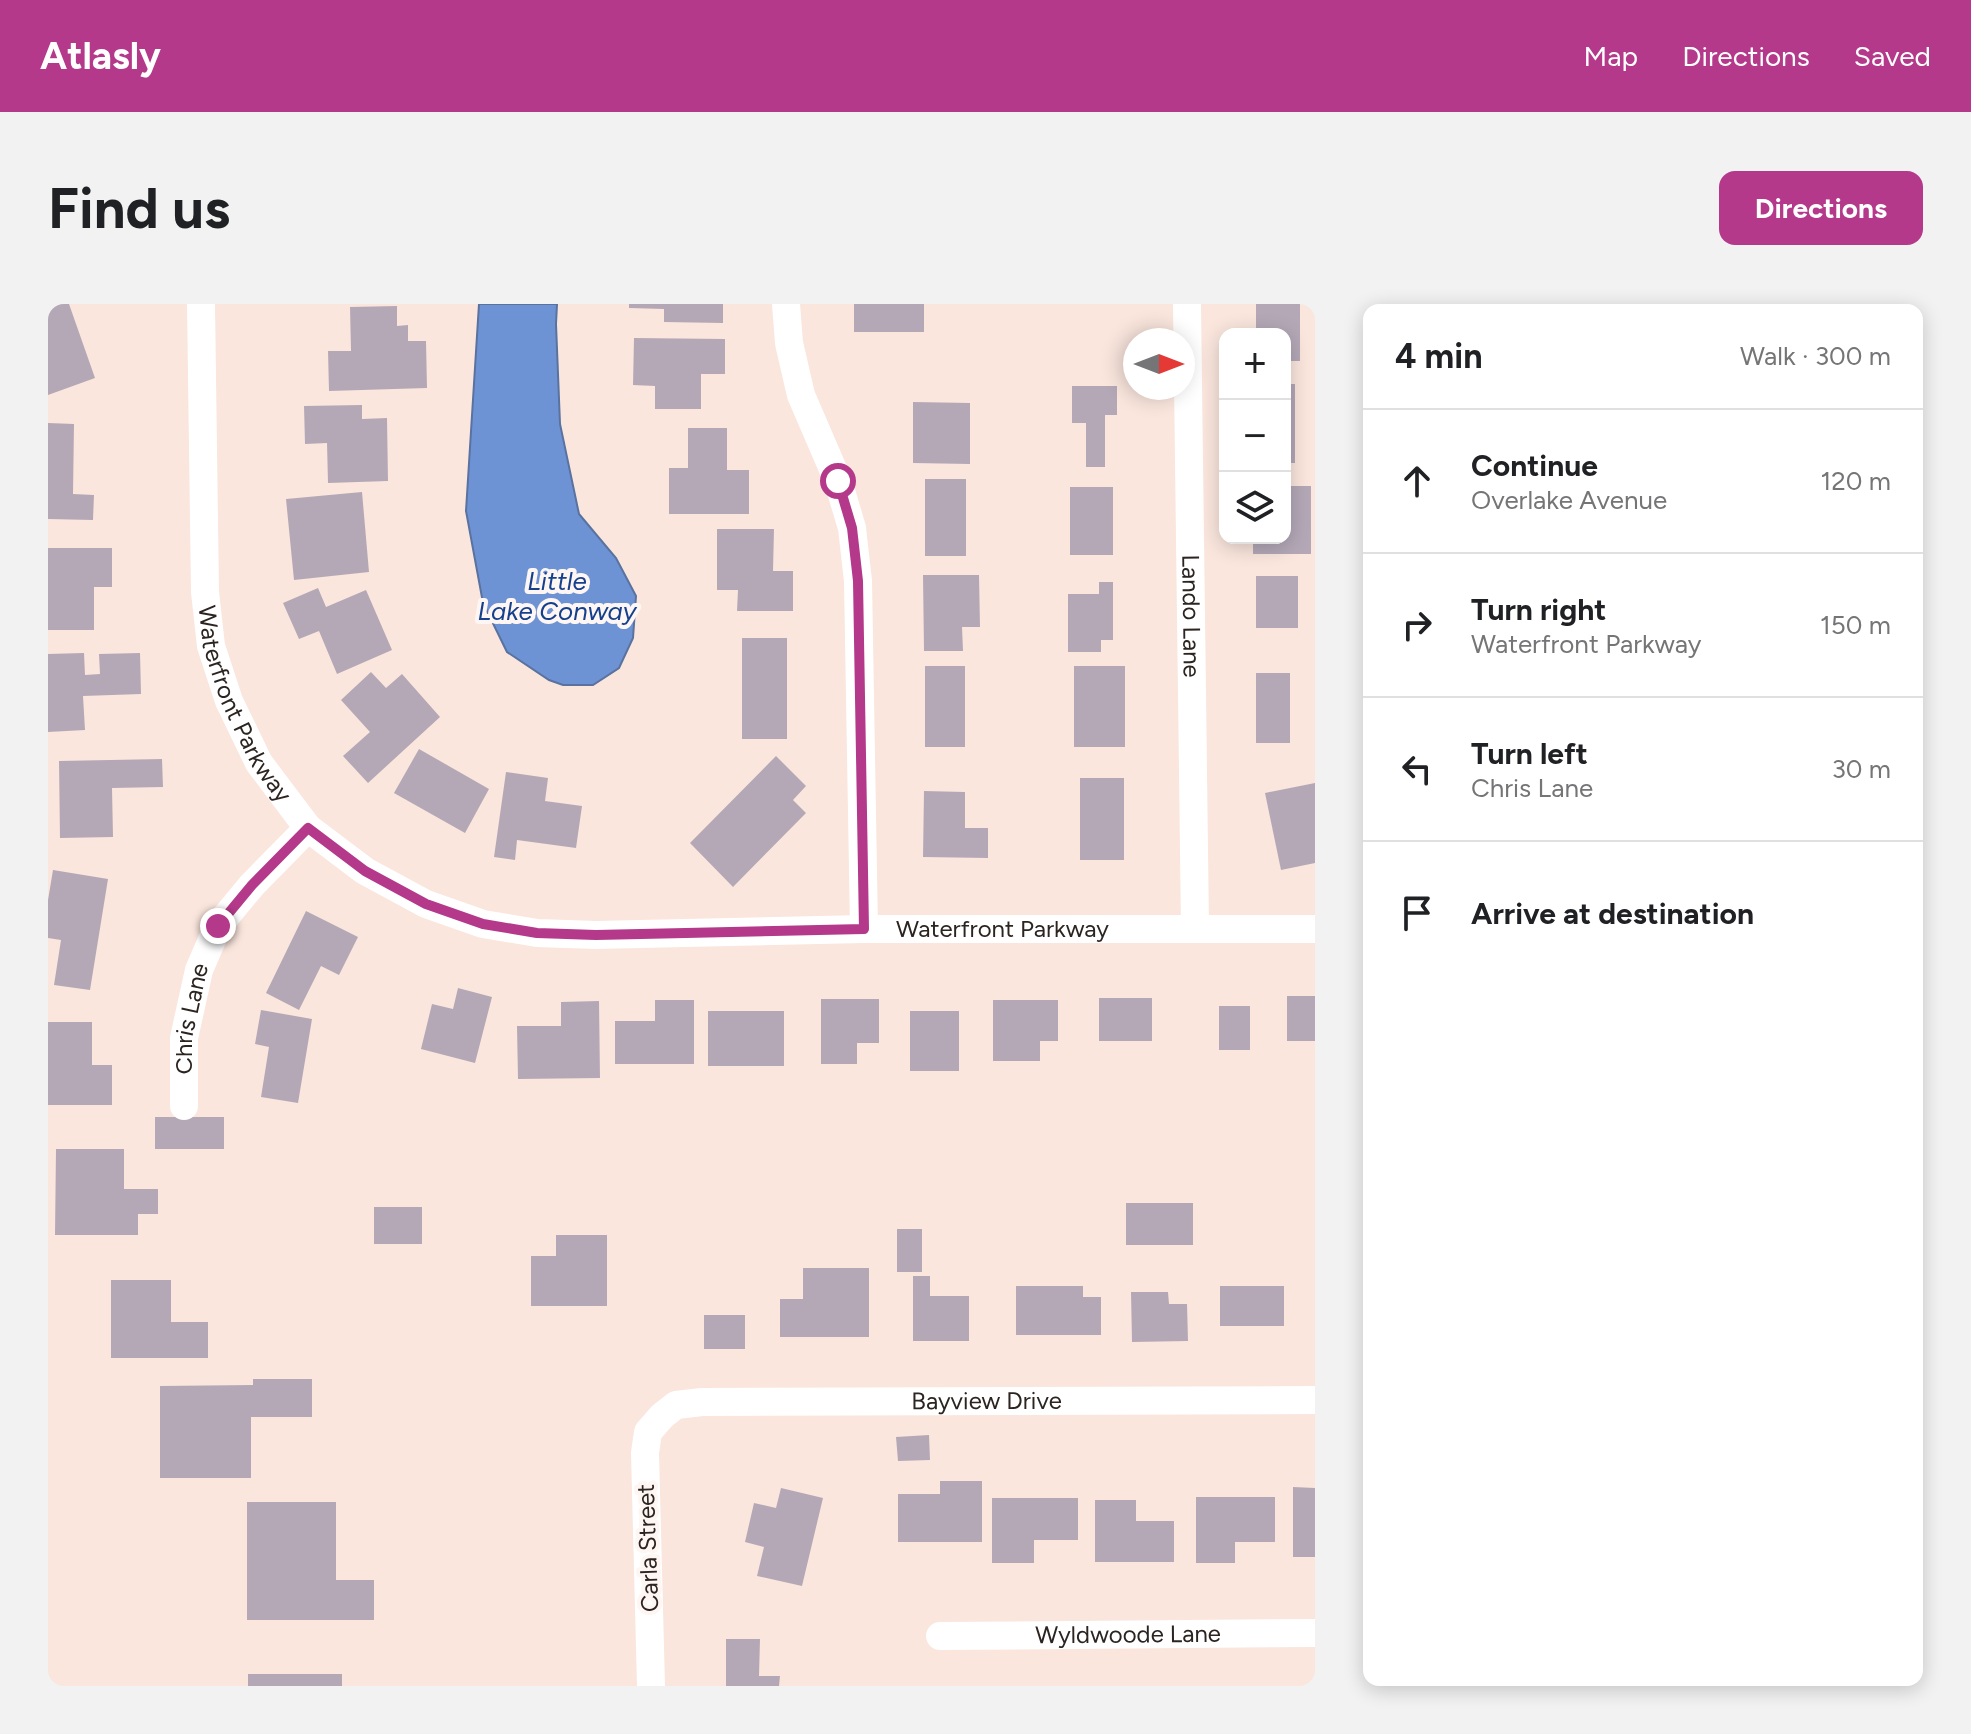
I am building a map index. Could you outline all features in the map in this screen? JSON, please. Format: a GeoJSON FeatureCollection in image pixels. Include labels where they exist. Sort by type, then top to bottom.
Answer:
{"type":"FeatureCollection","features":[{"type":"Feature","properties":{"kind":"street","name":"Waterfront Parkway"},"geometry":{"type":"LineString","coordinates":[[201,304],[205,592],[211,646],[229,701],[259,763],[308,828],[365,871],[426,904],[483,924],[537,933],[1315,929]]}},
{"type":"Feature","properties":{"kind":"street"},"geometry":{"type":"LineString","coordinates":[[786,304],[789,343],[801,395],[838,481],[852,528],[858,581],[864,929]]}},
{"type":"Feature","properties":{"kind":"street","name":"Lando Lane"},"geometry":{"type":"LineString","coordinates":[[1187,304],[1195,928]]}},
{"type":"Feature","properties":{"kind":"street","name":"Chris Lane"},"geometry":{"type":"LineString","coordinates":[[184,1106],[184,1038],[199,970],[218,926],[252,885],[308,828]]}},
{"type":"Feature","properties":{"kind":"street","name":"Bayview Drive"},"geometry":{"type":"LineString","coordinates":[[662,1416],[676,1405],[702,1402],[1315,1400]]}},
{"type":"Feature","properties":{"kind":"street","name":"Carla Street"},"geometry":{"type":"LineString","coordinates":[[651,1686],[645,1453],[648,1432],[662,1416]]}},
{"type":"Feature","properties":{"kind":"street","name":"Wyldwoode Lane"},"geometry":{"type":"LineString","coordinates":[[940,1636],[1315,1633]]}},
{"type":"Feature","properties":{"kind":"water","name":"Little Lake Conway"},"geometry":{"type":"Polygon","coordinates":[[[479,304],[557,304],[560,424],[579,514],[616,558],[636,596],[633,638],[619,668],[593,685],[563,685],[549,680],[507,652],[483,603],[466,511],[479,304]]]}},
{"type":"Feature","properties":{"kind":"building"},"geometry":{"type":"Polygon","coordinates":[[[48,304],[69,304],[95,378],[48,395],[48,304]]]}},
{"type":"Feature","properties":{"kind":"building"},"geometry":{"type":"Polygon","coordinates":[[[629,304],[723,304],[723,323],[664,322],[664,309],[629,308],[629,304]]]}},
{"type":"Feature","properties":{"kind":"building"},"geometry":{"type":"Polygon","coordinates":[[[854,304],[924,304],[924,332],[854,332],[854,304]]]}},
{"type":"Feature","properties":{"kind":"building"},"geometry":{"type":"Polygon","coordinates":[[[1256,304],[1300,304],[1300,361],[1291,361],[1291,328],[1256,328],[1256,304]]]}},
{"type":"Feature","properties":{"kind":"building"},"geometry":{"type":"Polygon","coordinates":[[[397,306],[397,326],[408,325],[408,341],[426,341],[427,388],[329,391],[328,351],[351,351],[350,307],[397,306]]]}},
{"type":"Feature","properties":{"kind":"building"},"geometry":{"type":"Polygon","coordinates":[[[634,338],[725,339],[725,374],[701,374],[701,409],[655,409],[655,386],[633,385],[634,338]]]}},
{"type":"Feature","properties":{"kind":"building"},"geometry":{"type":"Polygon","coordinates":[[[1291,384],[1295,384],[1295,463],[1291,463],[1291,384]]]}},
{"type":"Feature","properties":{"kind":"building"},"geometry":{"type":"Polygon","coordinates":[[[1072,386],[1117,386],[1117,415],[1105,415],[1105,467],[1086,467],[1086,423],[1072,423],[1072,386]]]}},
{"type":"Feature","properties":{"kind":"building"},"geometry":{"type":"Polygon","coordinates":[[[913,402],[970,403],[970,464],[913,463],[913,402]]]}},
{"type":"Feature","properties":{"kind":"building"},"geometry":{"type":"Polygon","coordinates":[[[362,405],[362,419],[387,418],[388,481],[328,483],[327,443],[305,444],[304,406],[362,405]]]}},
{"type":"Feature","properties":{"kind":"building"},"geometry":{"type":"Polygon","coordinates":[[[48,423],[74,424],[73,494],[94,495],[93,520],[48,519],[48,423]]]}},
{"type":"Feature","properties":{"kind":"building"},"geometry":{"type":"Polygon","coordinates":[[[688,428],[727,428],[727,470],[749,470],[749,514],[669,514],[669,468],[688,468],[688,428]]]}},
{"type":"Feature","properties":{"kind":"building"},"geometry":{"type":"Polygon","coordinates":[[[925,479],[966,479],[966,556],[925,556],[925,479]]]}},
{"type":"Feature","properties":{"kind":"building"},"geometry":{"type":"Polygon","coordinates":[[[1291,486],[1311,486],[1311,554],[1253,554],[1253,544],[1291,544],[1291,486]]]}},
{"type":"Feature","properties":{"kind":"building"},"geometry":{"type":"Polygon","coordinates":[[[1070,487],[1113,487],[1113,555],[1070,555],[1070,487]]]}},
{"type":"Feature","properties":{"kind":"building"},"geometry":{"type":"Polygon","coordinates":[[[362,492],[369,572],[294,580],[286,499],[362,492]]]}},
{"type":"Feature","properties":{"kind":"building"},"geometry":{"type":"Polygon","coordinates":[[[717,529],[774,529],[773,571],[793,571],[793,611],[737,611],[738,590],[717,590],[717,529]]]}},
{"type":"Feature","properties":{"kind":"building"},"geometry":{"type":"Polygon","coordinates":[[[48,548],[112,548],[112,587],[94,587],[94,630],[48,630],[48,548]]]}},
{"type":"Feature","properties":{"kind":"building"},"geometry":{"type":"Polygon","coordinates":[[[923,575],[979,575],[980,627],[962,627],[963,651],[924,651],[923,575]]]}},
{"type":"Feature","properties":{"kind":"building"},"geometry":{"type":"Polygon","coordinates":[[[1256,576],[1298,576],[1298,628],[1256,628],[1256,576]]]}},
{"type":"Feature","properties":{"kind":"building"},"geometry":{"type":"Polygon","coordinates":[[[1099,582],[1113,582],[1113,640],[1101,640],[1101,652],[1068,652],[1068,594],[1099,594],[1099,582]]]}},
{"type":"Feature","properties":{"kind":"building"},"geometry":{"type":"Polygon","coordinates":[[[318,588],[326,607],[366,590],[392,650],[337,674],[319,631],[299,639],[283,603],[318,588]]]}},
{"type":"Feature","properties":{"kind":"building"},"geometry":{"type":"Polygon","coordinates":[[[742,638],[787,638],[787,739],[742,739],[742,638]]]}},
{"type":"Feature","properties":{"kind":"building"},"geometry":{"type":"Polygon","coordinates":[[[84,653],[85,675],[100,674],[99,654],[140,653],[141,694],[83,696],[85,730],[48,732],[48,654],[84,653]]]}},
{"type":"Feature","properties":{"kind":"building"},"geometry":{"type":"Polygon","coordinates":[[[925,666],[965,666],[965,747],[925,747],[925,666]]]}},
{"type":"Feature","properties":{"kind":"building"},"geometry":{"type":"Polygon","coordinates":[[[1074,666],[1125,666],[1125,747],[1074,747],[1074,666]]]}},
{"type":"Feature","properties":{"kind":"building"},"geometry":{"type":"Polygon","coordinates":[[[371,672],[386,688],[402,674],[440,717],[368,783],[343,756],[370,732],[341,700],[371,672]]]}},
{"type":"Feature","properties":{"kind":"building"},"geometry":{"type":"Polygon","coordinates":[[[1256,673],[1290,673],[1290,743],[1256,743],[1256,673]]]}},
{"type":"Feature","properties":{"kind":"building"},"geometry":{"type":"Polygon","coordinates":[[[419,749],[489,789],[465,833],[394,793],[419,749]]]}},
{"type":"Feature","properties":{"kind":"building"},"geometry":{"type":"Polygon","coordinates":[[[776,756],[806,786],[793,800],[806,813],[733,887],[690,843],[776,756]]]}},
{"type":"Feature","properties":{"kind":"building"},"geometry":{"type":"Polygon","coordinates":[[[162,759],[163,787],[112,788],[113,837],[60,838],[59,761],[162,759]]]}},
{"type":"Feature","properties":{"kind":"building"},"geometry":{"type":"Polygon","coordinates":[[[506,772],[548,778],[545,801],[582,806],[576,848],[517,840],[515,860],[494,857],[506,772]]]}},
{"type":"Feature","properties":{"kind":"building"},"geometry":{"type":"Polygon","coordinates":[[[1080,778],[1124,778],[1124,860],[1080,860],[1080,778]]]}},
{"type":"Feature","properties":{"kind":"building"},"geometry":{"type":"Polygon","coordinates":[[[1315,783],[1315,863],[1281,870],[1265,793],[1315,783]]]}},
{"type":"Feature","properties":{"kind":"building"},"geometry":{"type":"Polygon","coordinates":[[[924,791],[965,792],[965,828],[988,828],[988,858],[923,857],[924,791]]]}},
{"type":"Feature","properties":{"kind":"building"},"geometry":{"type":"Polygon","coordinates":[[[53,870],[108,879],[90,990],[54,985],[61,940],[48,938],[48,900],[53,870]]]}},
{"type":"Feature","properties":{"kind":"building"},"geometry":{"type":"Polygon","coordinates":[[[306,911],[358,937],[339,975],[321,966],[299,1010],[266,993],[306,911]]]}},
{"type":"Feature","properties":{"kind":"building"},"geometry":{"type":"Polygon","coordinates":[[[458,988],[492,997],[475,1063],[421,1049],[432,1004],[453,1009],[458,988]]]}},
{"type":"Feature","properties":{"kind":"building"},"geometry":{"type":"Polygon","coordinates":[[[1287,996],[1315,996],[1315,1041],[1287,1041],[1287,996]]]}},
{"type":"Feature","properties":{"kind":"building"},"geometry":{"type":"Polygon","coordinates":[[[1099,998],[1152,998],[1152,1041],[1099,1041],[1099,998]]]}},
{"type":"Feature","properties":{"kind":"building"},"geometry":{"type":"Polygon","coordinates":[[[821,999],[879,999],[879,1043],[857,1043],[857,1064],[821,1064],[821,999]]]}},
{"type":"Feature","properties":{"kind":"building"},"geometry":{"type":"Polygon","coordinates":[[[655,1000],[694,1000],[694,1064],[615,1064],[615,1021],[655,1021],[655,1000]]]}},
{"type":"Feature","properties":{"kind":"building"},"geometry":{"type":"Polygon","coordinates":[[[993,1000],[1058,1000],[1058,1041],[1040,1041],[1040,1061],[993,1061],[993,1000]]]}},
{"type":"Feature","properties":{"kind":"building"},"geometry":{"type":"Polygon","coordinates":[[[599,1001],[600,1078],[518,1079],[517,1026],[561,1026],[561,1002],[599,1001]]]}},
{"type":"Feature","properties":{"kind":"building"},"geometry":{"type":"Polygon","coordinates":[[[1219,1006],[1250,1006],[1250,1050],[1219,1050],[1219,1006]]]}},
{"type":"Feature","properties":{"kind":"building"},"geometry":{"type":"Polygon","coordinates":[[[261,1010],[312,1019],[298,1103],[261,1097],[269,1047],[255,1044],[261,1010]]]}},
{"type":"Feature","properties":{"kind":"building"},"geometry":{"type":"Polygon","coordinates":[[[708,1011],[784,1011],[784,1066],[708,1066],[708,1011]]]}},
{"type":"Feature","properties":{"kind":"building"},"geometry":{"type":"Polygon","coordinates":[[[910,1011],[959,1011],[959,1071],[910,1071],[910,1011]]]}},
{"type":"Feature","properties":{"kind":"building"},"geometry":{"type":"Polygon","coordinates":[[[48,1022],[92,1022],[92,1065],[112,1065],[112,1105],[48,1105],[48,1022]]]}},
{"type":"Feature","properties":{"kind":"building"},"geometry":{"type":"Polygon","coordinates":[[[155,1117],[224,1117],[224,1149],[155,1149],[155,1117]]]}},
{"type":"Feature","properties":{"kind":"building"},"geometry":{"type":"Polygon","coordinates":[[[56,1149],[124,1149],[124,1189],[158,1189],[158,1214],[138,1214],[138,1235],[55,1235],[56,1149]]]}},
{"type":"Feature","properties":{"kind":"building"},"geometry":{"type":"Polygon","coordinates":[[[1126,1203],[1193,1203],[1193,1245],[1126,1245],[1126,1203]]]}},
{"type":"Feature","properties":{"kind":"building"},"geometry":{"type":"Polygon","coordinates":[[[374,1207],[422,1207],[422,1244],[374,1244],[374,1207]]]}},
{"type":"Feature","properties":{"kind":"building"},"geometry":{"type":"Polygon","coordinates":[[[897,1229],[922,1229],[922,1272],[897,1272],[897,1229]]]}},
{"type":"Feature","properties":{"kind":"building"},"geometry":{"type":"Polygon","coordinates":[[[556,1235],[607,1235],[607,1306],[531,1306],[531,1256],[556,1256],[556,1235]]]}},
{"type":"Feature","properties":{"kind":"building"},"geometry":{"type":"Polygon","coordinates":[[[803,1268],[869,1268],[869,1337],[780,1337],[780,1299],[803,1299],[803,1268]]]}},
{"type":"Feature","properties":{"kind":"building"},"geometry":{"type":"Polygon","coordinates":[[[913,1276],[930,1276],[930,1296],[969,1296],[969,1341],[913,1341],[913,1276]]]}},
{"type":"Feature","properties":{"kind":"building"},"geometry":{"type":"Polygon","coordinates":[[[111,1280],[171,1280],[171,1322],[208,1322],[208,1358],[111,1358],[111,1280]]]}},
{"type":"Feature","properties":{"kind":"building"},"geometry":{"type":"Polygon","coordinates":[[[1016,1286],[1083,1286],[1083,1297],[1101,1297],[1101,1335],[1016,1335],[1016,1286]]]}},
{"type":"Feature","properties":{"kind":"building"},"geometry":{"type":"Polygon","coordinates":[[[1220,1286],[1284,1286],[1284,1326],[1220,1326],[1220,1286]]]}},
{"type":"Feature","properties":{"kind":"building"},"geometry":{"type":"Polygon","coordinates":[[[1131,1292],[1168,1292],[1169,1304],[1187,1304],[1188,1341],[1132,1342],[1131,1292]]]}},
{"type":"Feature","properties":{"kind":"building"},"geometry":{"type":"Polygon","coordinates":[[[704,1315],[745,1315],[745,1349],[704,1349],[704,1315]]]}},
{"type":"Feature","properties":{"kind":"building"},"geometry":{"type":"Polygon","coordinates":[[[253,1379],[312,1379],[312,1417],[251,1417],[251,1478],[160,1478],[160,1386],[253,1385],[253,1379]]]}},
{"type":"Feature","properties":{"kind":"building"},"geometry":{"type":"Polygon","coordinates":[[[929,1435],[930,1460],[898,1461],[896,1437],[929,1435]]]}},
{"type":"Feature","properties":{"kind":"building"},"geometry":{"type":"Polygon","coordinates":[[[940,1481],[982,1481],[982,1542],[898,1542],[898,1494],[940,1494],[940,1481]]]}},
{"type":"Feature","properties":{"kind":"building"},"geometry":{"type":"Polygon","coordinates":[[[1293,1487],[1315,1488],[1315,1557],[1293,1557],[1293,1487]]]}},
{"type":"Feature","properties":{"kind":"building"},"geometry":{"type":"Polygon","coordinates":[[[781,1488],[823,1498],[802,1586],[757,1576],[764,1547],[745,1542],[754,1503],[776,1508],[781,1488]]]}},
{"type":"Feature","properties":{"kind":"building"},"geometry":{"type":"Polygon","coordinates":[[[1196,1497],[1275,1497],[1275,1542],[1235,1542],[1235,1563],[1196,1563],[1196,1497]]]}},
{"type":"Feature","properties":{"kind":"building"},"geometry":{"type":"Polygon","coordinates":[[[992,1498],[1078,1498],[1078,1540],[1034,1540],[1034,1563],[992,1563],[992,1498]]]}},
{"type":"Feature","properties":{"kind":"building"},"geometry":{"type":"Polygon","coordinates":[[[1095,1500],[1136,1500],[1136,1521],[1174,1521],[1174,1562],[1095,1562],[1095,1500]]]}},
{"type":"Feature","properties":{"kind":"building"},"geometry":{"type":"Polygon","coordinates":[[[247,1502],[336,1502],[336,1580],[374,1580],[374,1620],[247,1620],[247,1502]]]}},
{"type":"Feature","properties":{"kind":"building"},"geometry":{"type":"Polygon","coordinates":[[[726,1639],[760,1639],[759,1676],[780,1676],[779,1686],[726,1686],[726,1639]]]}},
{"type":"Feature","properties":{"kind":"building"},"geometry":{"type":"Polygon","coordinates":[[[248,1674],[342,1674],[342,1686],[248,1686],[248,1674]]]}},
{"type":"Feature","properties":{"kind":"route"},"geometry":{"type":"LineString","coordinates":[[218,926],[252,885],[308,828],[365,871],[426,904],[483,924],[537,933],[596,935],[864,929],[858,581],[852,528],[838,481]]}}]}
